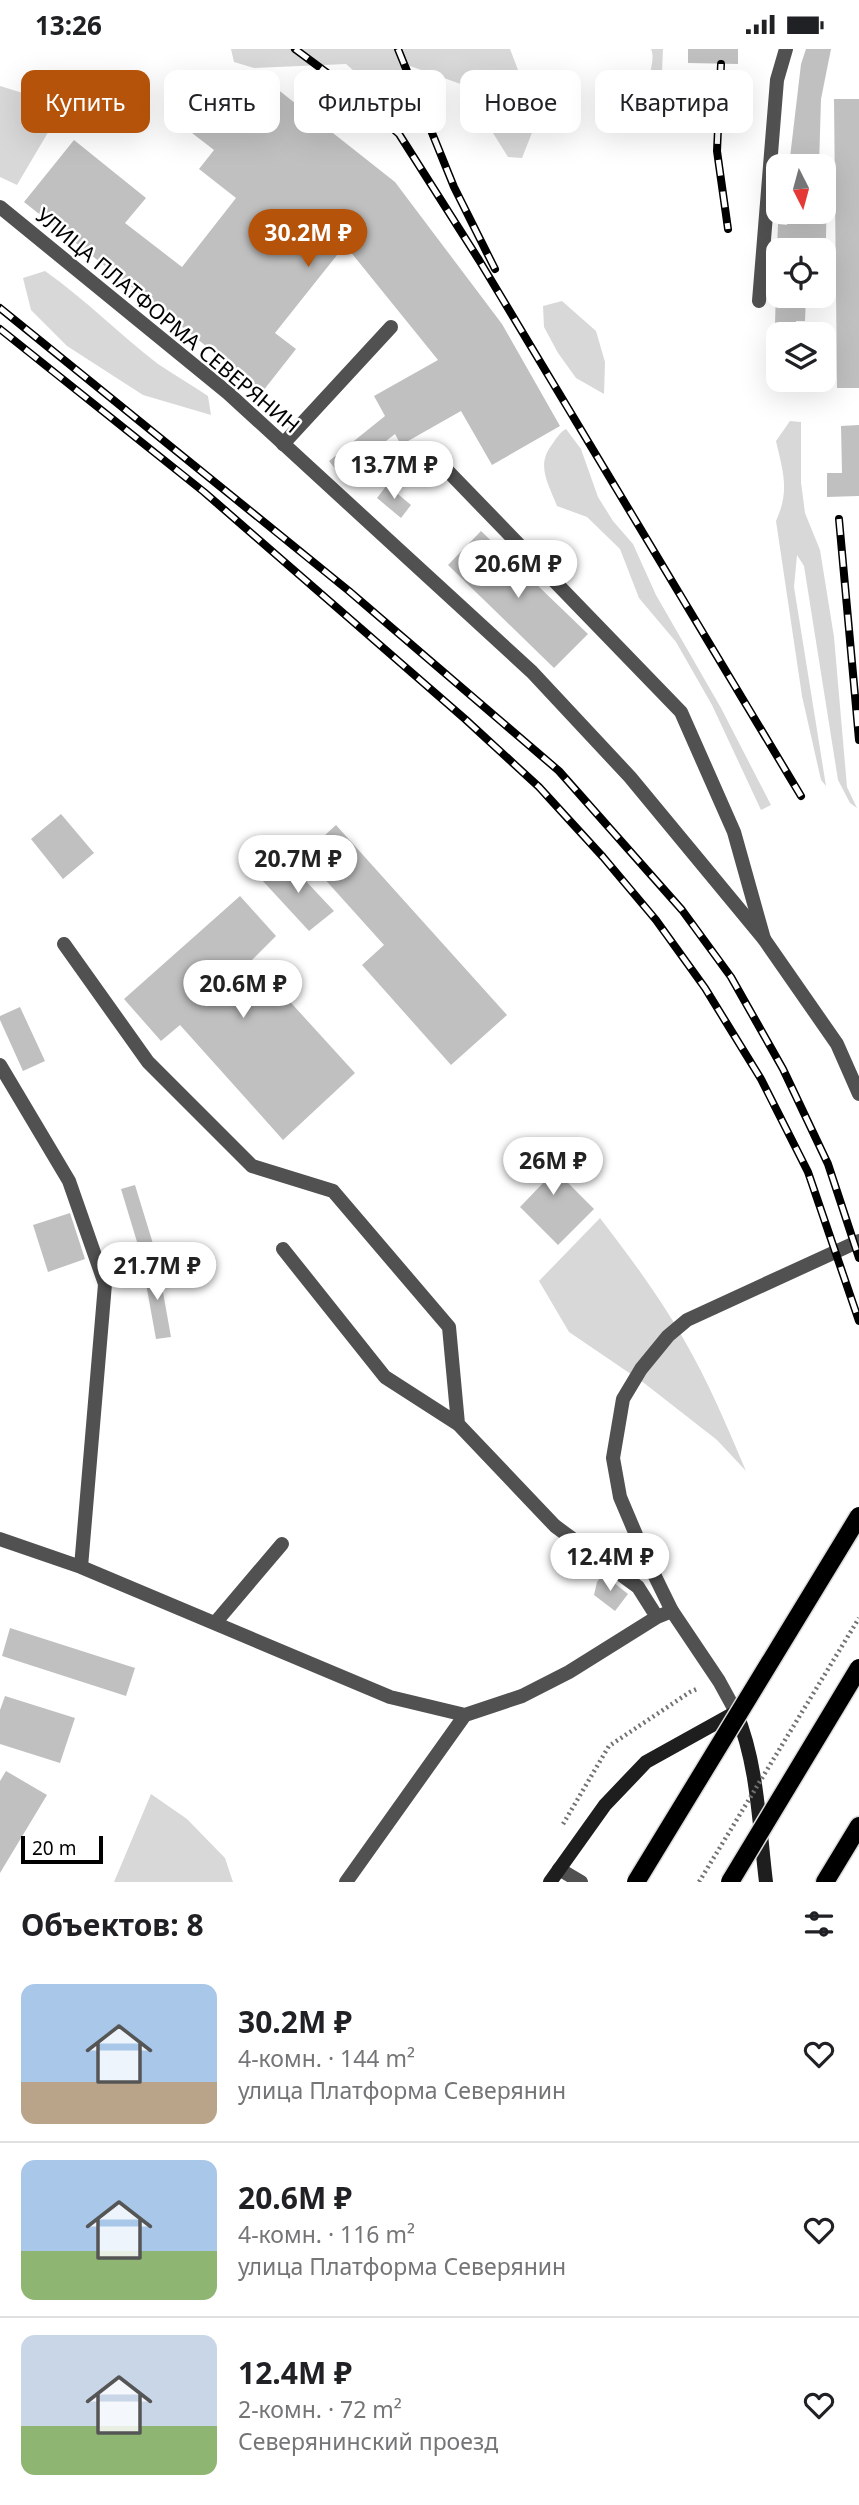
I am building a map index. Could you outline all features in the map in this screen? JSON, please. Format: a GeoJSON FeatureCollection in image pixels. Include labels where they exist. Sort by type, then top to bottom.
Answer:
{"type":"FeatureCollection","features":[{"type":"Feature","properties":{"kind":"main road"},"geometry":{"type":"LineString","coordinates":[[636,1882],[859,1516]]}},
{"type":"Feature","properties":{"kind":"main road"},"geometry":{"type":"LineString","coordinates":[[730,1882],[859,1668]]}},
{"type":"Feature","properties":{"kind":"main road"},"geometry":{"type":"LineString","coordinates":[[825,1882],[859,1826]]}},
{"type":"Feature","properties":{"kind":"street"},"geometry":{"type":"LineString","coordinates":[[760,301],[776,80],[786,49]]}},
{"type":"Feature","properties":{"kind":"street","name":"УЛИЦА ПЛАТФОРМА СЕВЕРЯНИН"},"geometry":{"type":"LineString","coordinates":[[0,207],[228,393],[532,672],[630,778],[764,939],[837,1044],[859,1094]]}},
{"type":"Feature","properties":{"kind":"street"},"geometry":{"type":"LineString","coordinates":[[284,444],[391,327]]}},
{"type":"Feature","properties":{"kind":"street"},"geometry":{"type":"LineString","coordinates":[[441,464],[681,712],[734,832],[764,939]]}},
{"type":"Feature","properties":{"kind":"street"},"geometry":{"type":"LineString","coordinates":[[64,944],[148,1062],[214,1129],[252,1166],[333,1191],[449,1327],[458,1424]]}},
{"type":"Feature","properties":{"kind":"street"},"geometry":{"type":"LineString","coordinates":[[0,1065],[69,1181],[105,1284],[81,1567]]}},
{"type":"Feature","properties":{"kind":"street"},"geometry":{"type":"LineString","coordinates":[[766,1882],[747,1737],[719,1681],[672,1611],[645,1556],[621,1497],[613,1458],[623,1399],[641,1369],[668,1336],[687,1320],[859,1241]]}},
{"type":"Feature","properties":{"kind":"street"},"geometry":{"type":"LineString","coordinates":[[284,1249],[385,1377],[458,1424],[555,1526],[638,1587],[657,1617]]}},
{"type":"Feature","properties":{"kind":"street"},"geometry":{"type":"LineString","coordinates":[[0,1539],[81,1567],[390,1697],[465,1715],[534,1690],[569,1672],[657,1617],[672,1611]]}},
{"type":"Feature","properties":{"kind":"street"},"geometry":{"type":"LineString","coordinates":[[215,1623],[282,1544]]}},
{"type":"Feature","properties":{"kind":"street"},"geometry":{"type":"LineString","coordinates":[[550,1882],[605,1805],[646,1762],[736,1712]]}},
{"type":"Feature","properties":{"kind":"street"},"geometry":{"type":"LineString","coordinates":[[346,1882],[465,1715]]}},
{"type":"Feature","properties":{"kind":"street"},"geometry":{"type":"LineString","coordinates":[[559,1869],[581,1882]]}},
{"type":"Feature","properties":{"kind":"path"},"geometry":{"type":"LineString","coordinates":[[699,1882],[859,1618]]}},
{"type":"Feature","properties":{"kind":"shaded area"},"geometry":{"type":"Polygon","coordinates":[[[231,49],[510,49],[518,70],[460,70],[460,84],[446,79],[446,70],[421,70],[410,66],[409,70],[353,70],[346,64],[254,68],[234,62],[231,49]]]}},
{"type":"Feature","properties":{"kind":"shaded area"},"geometry":{"type":"Polygon","coordinates":[[[651,49],[663,49],[662,70],[651,70],[651,49]]]}},
{"type":"Feature","properties":{"kind":"shaded area"},"geometry":{"type":"Polygon","coordinates":[[[0,86],[21,92],[21,133],[48,133],[17,185],[0,177],[0,86]]]}},
{"type":"Feature","properties":{"kind":"shaded area"},"geometry":{"type":"Polygon","coordinates":[[[493,133],[532,133],[522,158],[508,157],[493,133]]]}},
{"type":"Feature","properties":{"kind":"shaded area"},"geometry":{"type":"Polygon","coordinates":[[[45,271],[158,364],[208,396],[211,415],[143,395],[67,346],[31,310],[23,278],[45,271]]]}},
{"type":"Feature","properties":{"kind":"shaded area"},"geometry":{"type":"Polygon","coordinates":[[[562,301],[596,331],[605,362],[604,394],[576,378],[544,327],[543,306],[562,301]]]}},
{"type":"Feature","properties":{"kind":"shaded area"},"geometry":{"type":"Polygon","coordinates":[[[790,421],[801,422],[801,482],[805,513],[820,550],[834,637],[847,787],[857,808],[850,803],[838,780],[804,566],[797,555],[794,587],[826,786],[821,780],[802,696],[776,521],[784,490],[776,441],[790,421]]]}},
{"type":"Feature","properties":{"kind":"shaded area"},"geometry":{"type":"Polygon","coordinates":[[[566,429],[581,449],[598,497],[613,521],[633,544],[656,595],[721,708],[771,805],[761,810],[712,705],[676,642],[639,598],[620,549],[587,517],[557,506],[545,476],[544,461],[559,434],[566,429]]]}},
{"type":"Feature","properties":{"kind":"shaded area"},"geometry":{"type":"Polygon","coordinates":[[[600,1218],[644,1277],[683,1338],[709,1387],[746,1471],[717,1440],[644,1383],[569,1332],[539,1281],[600,1218]]]}},
{"type":"Feature","properties":{"kind":"shaded area"},"geometry":{"type":"Polygon","coordinates":[[[151,1794],[187,1819],[225,1858],[233,1882],[114,1882],[151,1794]]]}},
{"type":"Feature","properties":{"kind":"building"},"geometry":{"type":"Polygon","coordinates":[[[688,49],[738,49],[738,64],[688,63],[688,49]]]}},
{"type":"Feature","properties":{"kind":"building"},"geometry":{"type":"Polygon","coordinates":[[[806,49],[831,49],[821,99],[819,154],[790,154],[801,64],[806,49]]]}},
{"type":"Feature","properties":{"kind":"building"},"geometry":{"type":"Polygon","coordinates":[[[280,91],[294,102],[294,133],[333,133],[395,182],[502,324],[560,426],[492,465],[461,411],[401,445],[395,434],[341,476],[329,461],[385,416],[374,396],[438,360],[345,245],[275,333],[296,349],[263,391],[24,202],[74,140],[146,198],[125,223],[182,267],[236,198],[199,169],[214,150],[192,133],[280,133],[280,91]]]}},
{"type":"Feature","properties":{"kind":"building"},"geometry":{"type":"Polygon","coordinates":[[[834,99],[859,99],[859,388],[837,388],[834,99]]]}},
{"type":"Feature","properties":{"kind":"building"},"geometry":{"type":"Polygon","coordinates":[[[778,224],[826,224],[826,238],[777,238],[778,224]]]}},
{"type":"Feature","properties":{"kind":"building"},"geometry":{"type":"Polygon","coordinates":[[[775,308],[806,308],[805,321],[775,322],[775,308]]]}},
{"type":"Feature","properties":{"kind":"building"},"geometry":{"type":"Polygon","coordinates":[[[859,425],[859,496],[827,497],[827,473],[842,473],[841,426],[859,425]]]}},
{"type":"Feature","properties":{"kind":"building"},"geometry":{"type":"Polygon","coordinates":[[[387,485],[411,505],[401,518],[377,498],[387,485]]]}},
{"type":"Feature","properties":{"kind":"building"},"geometry":{"type":"Polygon","coordinates":[[[481,531],[588,634],[554,668],[448,565],[481,531]]]}},
{"type":"Feature","properties":{"kind":"building"},"geometry":{"type":"Polygon","coordinates":[[[61,814],[94,853],[63,879],[31,839],[61,814]]]}},
{"type":"Feature","properties":{"kind":"building"},"geometry":{"type":"Polygon","coordinates":[[[336,825],[507,1015],[451,1065],[362,965],[384,945],[303,855],[336,825]]]}},
{"type":"Feature","properties":{"kind":"building"},"geometry":{"type":"Polygon","coordinates":[[[286,860],[334,911],[309,931],[261,879],[286,860]]]}},
{"type":"Feature","properties":{"kind":"building"},"geometry":{"type":"Polygon","coordinates":[[[240,896],[276,936],[252,960],[355,1073],[283,1140],[180,1025],[161,1041],[124,999],[240,896]]]}},
{"type":"Feature","properties":{"kind":"building"},"geometry":{"type":"Polygon","coordinates":[[[20,1007],[45,1061],[23,1071],[0,1020],[0,1016],[20,1007]]]}},
{"type":"Feature","properties":{"kind":"building"},"geometry":{"type":"Polygon","coordinates":[[[537,1140],[562,1165],[556,1171],[594,1209],[558,1245],[520,1207],[544,1182],[519,1157],[537,1140]]]}},
{"type":"Feature","properties":{"kind":"building"},"geometry":{"type":"Polygon","coordinates":[[[135,1185],[158,1260],[144,1265],[121,1189],[135,1185]]]}},
{"type":"Feature","properties":{"kind":"building"},"geometry":{"type":"Polygon","coordinates":[[[70,1213],[85,1259],[48,1272],[33,1225],[70,1213]]]}},
{"type":"Feature","properties":{"kind":"building"},"geometry":{"type":"Polygon","coordinates":[[[158,1264],[171,1337],[156,1339],[143,1267],[158,1264]]]}},
{"type":"Feature","properties":{"kind":"building"},"geometry":{"type":"Polygon","coordinates":[[[603,1574],[628,1594],[615,1611],[594,1595],[597,1582],[603,1574]]]}},
{"type":"Feature","properties":{"kind":"building"},"geometry":{"type":"Polygon","coordinates":[[[10,1628],[135,1668],[126,1696],[2,1656],[10,1628]]]}},
{"type":"Feature","properties":{"kind":"building"},"geometry":{"type":"Polygon","coordinates":[[[5,1696],[75,1718],[60,1763],[0,1744],[0,1710],[5,1696]]]}},
{"type":"Feature","properties":{"kind":"building"},"geometry":{"type":"Polygon","coordinates":[[[6,1771],[47,1795],[0,1873],[0,1781],[6,1771]]]}},
{"type":"Feature","properties":{"kind":"railway"},"geometry":{"type":"LineString","coordinates":[[295,49],[338,81],[399,134],[479,260],[801,796]]}},
{"type":"Feature","properties":{"kind":"railway"},"geometry":{"type":"LineString","coordinates":[[398,49],[454,187],[495,269]]}},
{"type":"Feature","properties":{"kind":"railway"},"geometry":{"type":"LineString","coordinates":[[721,64],[717,151],[728,229]]}},
{"type":"Feature","properties":{"kind":"railway"},"geometry":{"type":"LineString","coordinates":[[0,308],[349,591],[559,771],[682,910],[731,977],[783,1069],[828,1164],[859,1258]]}},
{"type":"Feature","properties":{"kind":"railway"},"geometry":{"type":"LineString","coordinates":[[0,329],[204,492],[465,719],[539,787],[603,857],[656,920],[705,988],[761,1079],[808,1172],[859,1321]]}},
{"type":"Feature","properties":{"kind":"railway"},"geometry":{"type":"LineString","coordinates":[[839,519],[859,740]]}}]}
